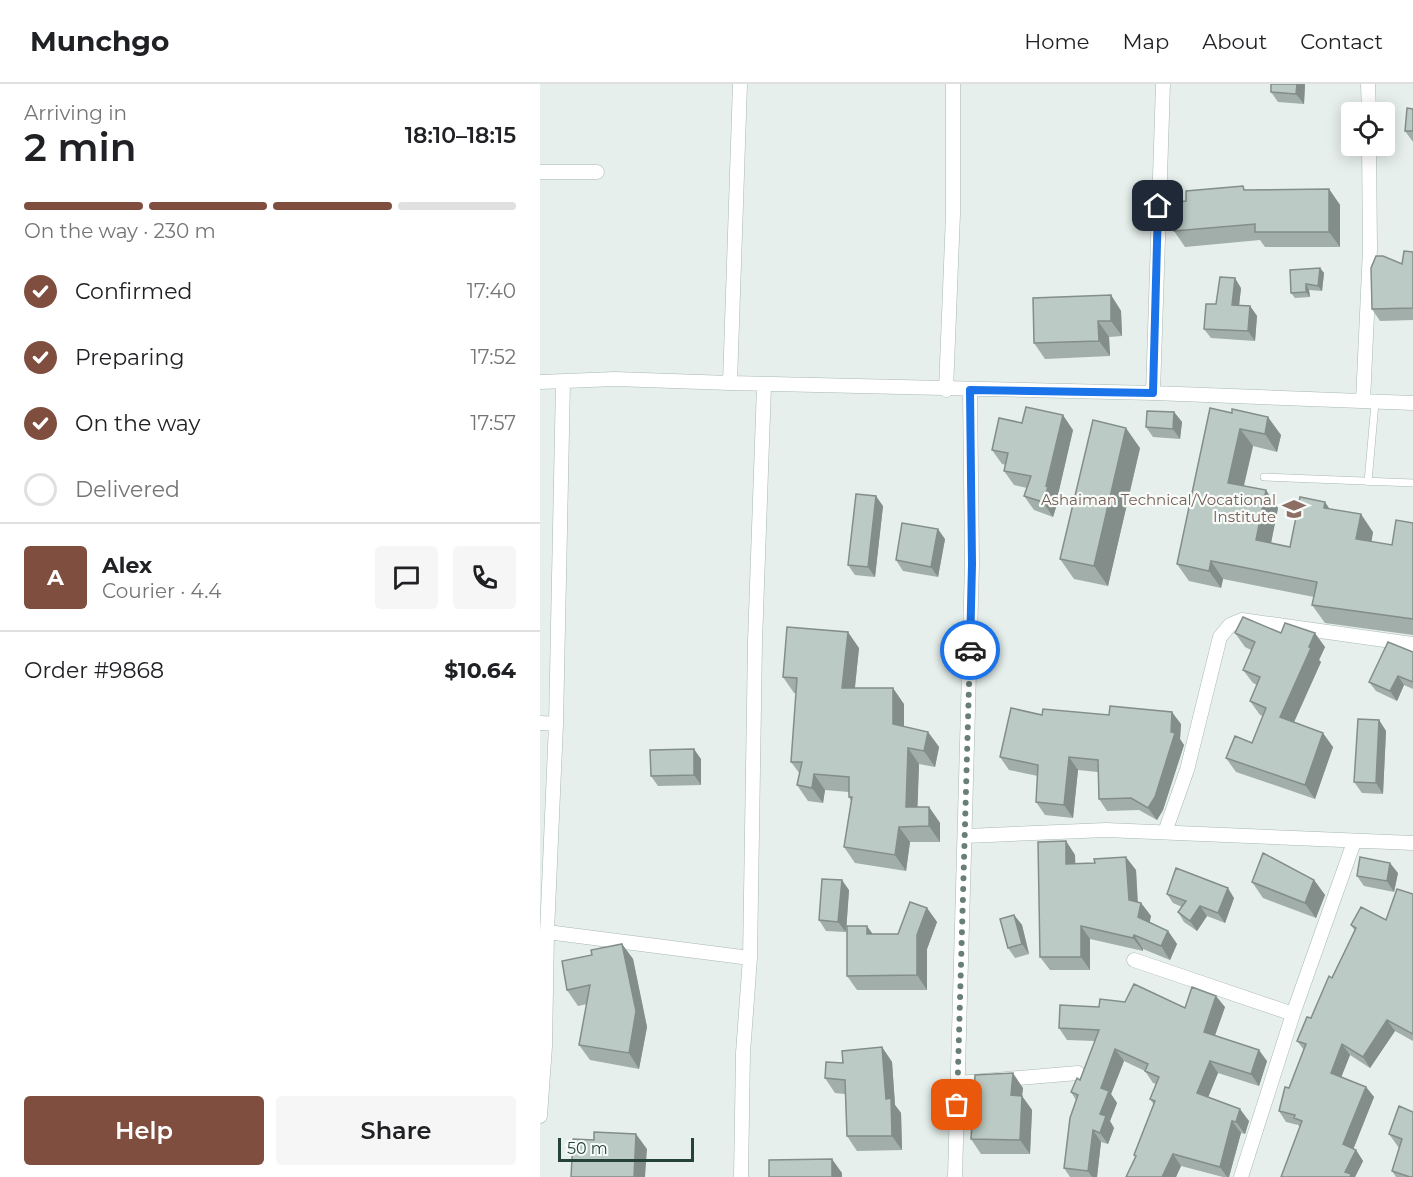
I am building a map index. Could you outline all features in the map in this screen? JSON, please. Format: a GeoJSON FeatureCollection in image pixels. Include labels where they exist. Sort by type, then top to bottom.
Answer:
{"type":"FeatureCollection","features":[{"type":"Feature","properties":{"kind":"street"},"geometry":{"type":"LineString","coordinates":[[730,383],[740,84]]}},
{"type":"Feature","properties":{"kind":"street"},"geometry":{"type":"LineString","coordinates":[[946,390],[953,214],[953,84]]}},
{"type":"Feature","properties":{"kind":"street"},"geometry":{"type":"LineString","coordinates":[[1153,393],[1163,84]]}},
{"type":"Feature","properties":{"kind":"street"},"geometry":{"type":"LineString","coordinates":[[1368,84],[1369,102]]}},
{"type":"Feature","properties":{"kind":"street"},"geometry":{"type":"LineString","coordinates":[[1369,156],[1369,402]]}},
{"type":"Feature","properties":{"kind":"street"},"geometry":{"type":"LineString","coordinates":[[540,172],[597,172]]}},
{"type":"Feature","properties":{"kind":"street"},"geometry":{"type":"LineString","coordinates":[[540,382],[615,379],[764,386],[1153,393],[1413,403]]}},
{"type":"Feature","properties":{"kind":"street"},"geometry":{"type":"LineString","coordinates":[[540,1116],[545,1046],[543,972],[547,932],[556,724],[563,382]]}},
{"type":"Feature","properties":{"kind":"street"},"geometry":{"type":"LineString","coordinates":[[741,1177],[743,1053],[750,958],[754,642],[764,386]]}},
{"type":"Feature","properties":{"kind":"street"},"geometry":{"type":"LineString","coordinates":[[955,1177],[972,564],[970,390]]}},
{"type":"Feature","properties":{"kind":"street"},"geometry":{"type":"LineString","coordinates":[[1165,832],[1187,770],[1220,637],[1230,625],[1242,620],[1413,644]]}},
{"type":"Feature","properties":{"kind":"street"},"geometry":{"type":"LineString","coordinates":[[540,723],[556,724]]}},
{"type":"Feature","properties":{"kind":"street"},"geometry":{"type":"LineString","coordinates":[[966,836],[1106,830],[1413,843]]}},
{"type":"Feature","properties":{"kind":"street"},"geometry":{"type":"LineString","coordinates":[[1241,1177],[1293,1014],[1354,842]]}},
{"type":"Feature","properties":{"kind":"street"},"geometry":{"type":"LineString","coordinates":[[547,932],[750,958]]}},
{"type":"Feature","properties":{"kind":"street"},"geometry":{"type":"LineString","coordinates":[[1134,960],[1293,1014]]}},
{"type":"Feature","properties":{"kind":"street"},"geometry":{"type":"LineString","coordinates":[[958,1083],[1078,1073]]}},
{"type":"Feature","properties":{"kind":"lane"},"geometry":{"type":"LineString","coordinates":[[1368,482],[1369,402]]}},
{"type":"Feature","properties":{"kind":"lane"},"geometry":{"type":"LineString","coordinates":[[1264,477],[1413,483]]}},
{"type":"Feature","properties":{"kind":"building"},"geometry":{"type":"Polygon","coordinates":[[[1271,84],[1297,84],[1296,94],[1271,92],[1271,84]]]}},
{"type":"Feature","properties":{"kind":"building"},"geometry":{"type":"Polygon","coordinates":[[[1407,108],[1413,109],[1413,131],[1405,131],[1407,108]]]}},
{"type":"Feature","properties":{"kind":"building"},"geometry":{"type":"Polygon","coordinates":[[[1243,186],[1244,190],[1329,189],[1329,232],[1255,232],[1255,224],[1174,231],[1171,202],[1186,201],[1186,191],[1243,186]]]}},
{"type":"Feature","properties":{"kind":"building"},"geometry":{"type":"Polygon","coordinates":[[[1404,251],[1413,252],[1413,308],[1372,309],[1371,268],[1376,256],[1383,256],[1402,264],[1404,251]]]}},
{"type":"Feature","properties":{"kind":"building"},"geometry":{"type":"Polygon","coordinates":[[[1320,268],[1318,286],[1306,284],[1306,292],[1291,293],[1290,270],[1320,268]]]}},
{"type":"Feature","properties":{"kind":"building"},"geometry":{"type":"Polygon","coordinates":[[[1220,277],[1235,278],[1232,305],[1250,306],[1248,331],[1204,329],[1206,304],[1216,304],[1220,277]]]}},
{"type":"Feature","properties":{"kind":"building"},"geometry":{"type":"Polygon","coordinates":[[[1111,295],[1111,321],[1098,321],[1099,341],[1034,343],[1033,298],[1111,295]]]}},
{"type":"Feature","properties":{"kind":"building"},"geometry":{"type":"Polygon","coordinates":[[[1026,407],[1063,415],[1043,502],[1024,496],[1031,476],[1004,471],[1008,453],[992,450],[999,418],[1022,423],[1026,407]]]}},
{"type":"Feature","properties":{"kind":"building"},"geometry":{"type":"Polygon","coordinates":[[[1210,408],[1232,413],[1232,409],[1268,417],[1265,434],[1240,429],[1228,483],[1266,490],[1256,540],[1290,547],[1300,497],[1325,502],[1324,508],[1361,514],[1356,539],[1392,545],[1396,520],[1413,523],[1413,619],[1312,605],[1317,582],[1211,561],[1209,571],[1177,564],[1210,408]]]}},
{"type":"Feature","properties":{"kind":"building"},"geometry":{"type":"Polygon","coordinates":[[[1147,411],[1174,412],[1173,429],[1146,427],[1147,411]]]}},
{"type":"Feature","properties":{"kind":"building"},"geometry":{"type":"Polygon","coordinates":[[[1093,420],[1126,428],[1094,566],[1060,559],[1093,420]]]}},
{"type":"Feature","properties":{"kind":"building"},"geometry":{"type":"Polygon","coordinates":[[[856,494],[876,496],[868,567],[848,565],[856,494]]]}},
{"type":"Feature","properties":{"kind":"building"},"geometry":{"type":"Polygon","coordinates":[[[902,523],[938,529],[931,567],[896,560],[902,523]]]}},
{"type":"Feature","properties":{"kind":"building"},"geometry":{"type":"Polygon","coordinates":[[[1243,617],[1281,633],[1285,623],[1315,633],[1309,647],[1311,648],[1280,717],[1323,733],[1305,785],[1226,758],[1235,736],[1252,743],[1266,708],[1250,701],[1260,677],[1243,670],[1255,642],[1235,633],[1243,617]]]}},
{"type":"Feature","properties":{"kind":"building"},"geometry":{"type":"Polygon","coordinates":[[[787,627],[848,632],[842,688],[893,688],[893,724],[928,732],[924,751],[908,748],[906,807],[929,807],[929,826],[899,827],[895,855],[844,847],[852,797],[849,797],[849,777],[814,774],[812,788],[797,785],[802,762],[791,762],[797,678],[783,677],[787,627]]]}},
{"type":"Feature","properties":{"kind":"building"},"geometry":{"type":"Polygon","coordinates":[[[1388,642],[1413,652],[1413,682],[1398,676],[1390,691],[1369,682],[1388,642]]]}},
{"type":"Feature","properties":{"kind":"building"},"geometry":{"type":"Polygon","coordinates":[[[1110,706],[1172,712],[1171,732],[1175,733],[1155,797],[1148,808],[1131,798],[1099,799],[1098,760],[1069,757],[1064,805],[1036,802],[1038,765],[1000,757],[1011,708],[1042,715],[1043,709],[1109,715],[1110,706]]]}},
{"type":"Feature","properties":{"kind":"building"},"geometry":{"type":"Polygon","coordinates":[[[1358,719],[1379,720],[1376,783],[1354,782],[1358,719]]]}},
{"type":"Feature","properties":{"kind":"building"},"geometry":{"type":"Polygon","coordinates":[[[694,749],[694,775],[651,776],[650,750],[694,749]]]}},
{"type":"Feature","properties":{"kind":"building"},"geometry":{"type":"Polygon","coordinates":[[[1066,841],[1066,864],[1095,863],[1094,859],[1126,857],[1129,900],[1141,903],[1138,917],[1168,931],[1161,946],[1134,935],[1133,938],[1081,926],[1081,957],[1040,957],[1038,842],[1066,841]]]}},
{"type":"Feature","properties":{"kind":"building"},"geometry":{"type":"Polygon","coordinates":[[[1263,853],[1314,880],[1305,903],[1252,882],[1263,853]]]}},
{"type":"Feature","properties":{"kind":"building"},"geometry":{"type":"Polygon","coordinates":[[[1360,857],[1390,863],[1387,881],[1357,876],[1360,857]]]}},
{"type":"Feature","properties":{"kind":"building"},"geometry":{"type":"Polygon","coordinates":[[[1176,868],[1228,888],[1218,913],[1200,906],[1190,921],[1178,912],[1186,901],[1167,894],[1176,868]]]}},
{"type":"Feature","properties":{"kind":"building"},"geometry":{"type":"Polygon","coordinates":[[[822,879],[842,880],[838,922],[819,920],[822,879]]]}},
{"type":"Feature","properties":{"kind":"building"},"geometry":{"type":"Polygon","coordinates":[[[1397,889],[1413,894],[1413,1034],[1387,1020],[1363,1057],[1342,1044],[1331,1073],[1366,1087],[1343,1144],[1356,1150],[1345,1172],[1351,1174],[1350,1177],[1281,1177],[1302,1121],[1294,1118],[1295,1115],[1279,1111],[1285,1087],[1289,1088],[1306,1044],[1297,1041],[1307,1017],[1311,1018],[1329,976],[1332,978],[1356,928],[1351,925],[1361,907],[1386,920],[1397,889]]]}},
{"type":"Feature","properties":{"kind":"building"},"geometry":{"type":"Polygon","coordinates":[[[910,902],[927,908],[917,935],[917,975],[847,976],[847,926],[867,926],[867,934],[898,934],[910,902]]]}},
{"type":"Feature","properties":{"kind":"building"},"geometry":{"type":"Polygon","coordinates":[[[1014,915],[1022,944],[1008,948],[1000,919],[1014,915]]]}},
{"type":"Feature","properties":{"kind":"building"},"geometry":{"type":"Polygon","coordinates":[[[622,944],[636,1011],[629,1053],[579,1045],[590,985],[567,990],[562,961],[592,955],[591,950],[622,944]]]}},
{"type":"Feature","properties":{"kind":"building"},"geometry":{"type":"Polygon","coordinates":[[[1134,984],[1185,1008],[1192,987],[1216,996],[1204,1032],[1259,1050],[1251,1074],[1210,1061],[1197,1093],[1240,1109],[1236,1122],[1232,1121],[1220,1167],[1173,1154],[1162,1177],[1126,1177],[1136,1156],[1134,1155],[1155,1101],[1150,1099],[1159,1077],[1145,1071],[1148,1064],[1115,1049],[1101,1088],[1109,1091],[1100,1114],[1106,1116],[1100,1133],[1093,1130],[1088,1171],[1064,1168],[1070,1118],[1078,1095],[1071,1092],[1077,1078],[1080,1080],[1099,1030],[1059,1028],[1060,1005],[1099,1007],[1100,999],[1125,1002],[1134,984]]]}},
{"type":"Feature","properties":{"kind":"building"},"geometry":{"type":"Polygon","coordinates":[[[882,1047],[886,1099],[891,1098],[892,1136],[847,1136],[845,1080],[825,1078],[826,1062],[843,1063],[842,1051],[882,1047]]]}},
{"type":"Feature","properties":{"kind":"building"},"geometry":{"type":"Polygon","coordinates":[[[1013,1073],[1011,1095],[1022,1096],[1020,1140],[971,1139],[975,1075],[1013,1073]]]}},
{"type":"Feature","properties":{"kind":"building"},"geometry":{"type":"Polygon","coordinates":[[[1399,1106],[1413,1112],[1413,1177],[1392,1171],[1402,1139],[1389,1134],[1399,1106]]]}},
{"type":"Feature","properties":{"kind":"building"},"geometry":{"type":"Polygon","coordinates":[[[594,1132],[636,1134],[634,1177],[571,1177],[573,1139],[594,1140],[594,1132]]]}},
{"type":"Feature","properties":{"kind":"building"},"geometry":{"type":"Polygon","coordinates":[[[832,1159],[832,1177],[769,1177],[769,1160],[832,1159]]]}},
{"type":"Feature","properties":{"kind":"way so far"},"geometry":{"type":"LineString","coordinates":[[957,1105],[970,650]]}},
{"type":"Feature","properties":{"kind":"place","name":"Ashaiman Technical/Vocational Institute"},"geometry":{"type":"Point","coordinates":[1294,509]}},
{"type":"Feature","properties":{"kind":"route"},"geometry":{"type":"LineString","coordinates":[[970,650],[972,564],[970,390],[1153,393],[1158,206]]}}]}
